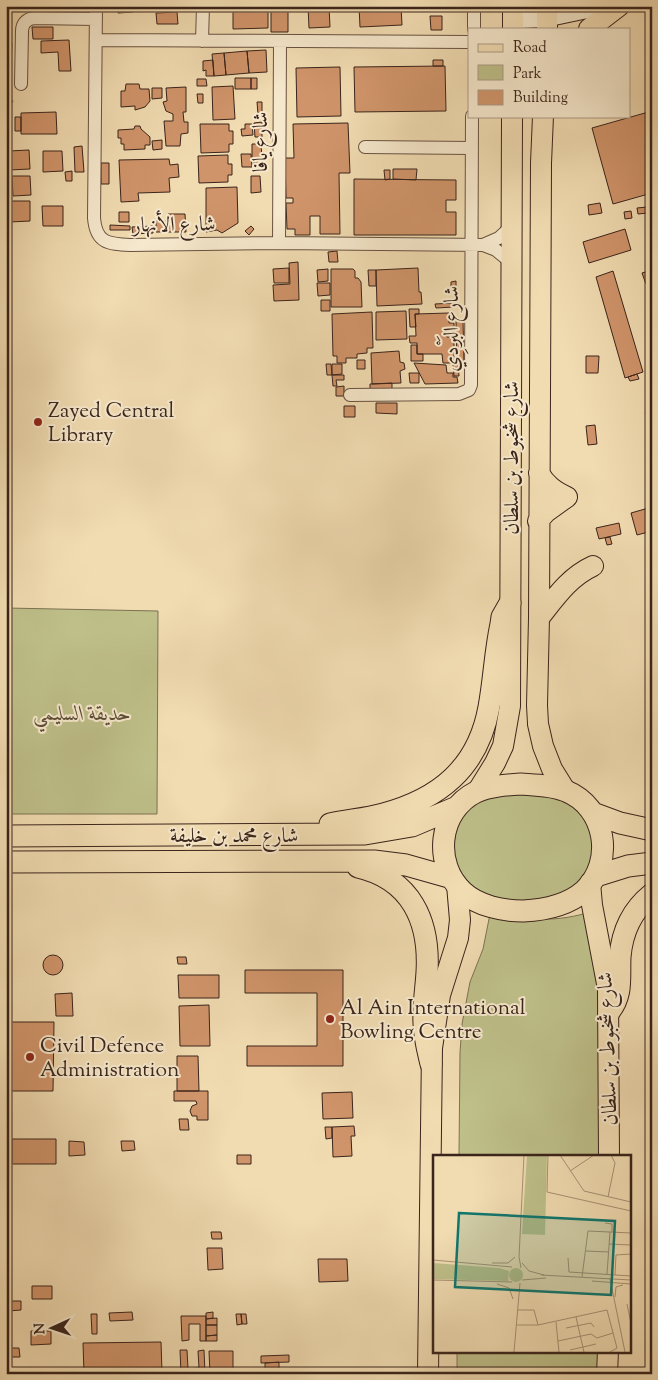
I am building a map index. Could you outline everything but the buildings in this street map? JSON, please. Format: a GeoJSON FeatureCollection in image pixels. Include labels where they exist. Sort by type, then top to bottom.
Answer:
{"type":"FeatureCollection","features":[{"type":"Feature","properties":{"kind":"highway"},"geometry":{"type":"LineString","coordinates":[[295,834],[322,826],[381,815],[405,808],[435,793],[451,781],[468,761],[485,723],[489,708],[502,617],[510,603]]}},
{"type":"Feature","properties":{"kind":"highway"},"geometry":{"type":"LineString","coordinates":[[521,784],[565,790],[581,800],[593,813],[598,822],[603,840],[602,858],[593,880],[577,896],[567,902],[548,908],[522,911],[499,908],[469,897],[455,882],[445,863],[443,846],[445,830],[457,807],[477,792],[498,786],[521,784]]}},
{"type":"Feature","properties":{"kind":"highway","name":"شارع محمد بن خليفة"},"geometry":{"type":"LineString","coordinates":[[6,836],[364,834],[405,828],[428,821],[457,807]]}},
{"type":"Feature","properties":{"kind":"highway"},"geometry":{"type":"LineString","coordinates":[[593,813],[620,823],[652,830]]}},
{"type":"Feature","properties":{"kind":"highway"},"geometry":{"type":"LineString","coordinates":[[333,861],[368,870],[387,878],[408,898],[417,911],[424,926],[427,942],[428,970],[424,1022],[431,1064]]}},
{"type":"Feature","properties":{"kind":"highway","name":"شارع محمد بن خليفة"},"geometry":{"type":"LineString","coordinates":[[6,862],[333,861],[390,863],[422,868],[455,882]]}},
{"type":"Feature","properties":{"kind":"highway"},"geometry":{"type":"LineString","coordinates":[[593,880],[628,866],[652,863]]}},
{"type":"Feature","properties":{"kind":"highway"},"geometry":{"type":"LineString","coordinates":[[609,1012],[616,1002],[620,990],[621,947],[626,927],[636,909],[652,894]]}},
{"type":"Feature","properties":{"kind":"main road"},"geometry":{"type":"LineString","coordinates":[[516,21],[527,27],[543,20],[598,6]]}},
{"type":"Feature","properties":{"kind":"main road"},"geometry":{"type":"LineString","coordinates":[[590,28],[619,6]]}},
{"type":"Feature","properties":{"kind":"main road","name":"شارع شخبوط بن سلطان"},"geometry":{"type":"LineString","coordinates":[[477,792],[503,746],[510,706],[512,118]]}},
{"type":"Feature","properties":{"kind":"main road"},"geometry":{"type":"LineString","coordinates":[[532,118],[532,193],[535,214],[541,234]]}},
{"type":"Feature","properties":{"kind":"main road","name":"شارع شخبوط بن سلطان"},"geometry":{"type":"LineString","coordinates":[[544,118],[541,163],[537,705],[542,746],[552,770],[565,790]]}},
{"type":"Feature","properties":{"kind":"main road"},"geometry":{"type":"LineString","coordinates":[[541,163],[552,118]]}},
{"type":"Feature","properties":{"kind":"main road"},"geometry":{"type":"LineString","coordinates":[[538,522],[546,512],[566,497],[546,484],[539,473]]}},
{"type":"Feature","properties":{"kind":"main road"},"geometry":{"type":"LineString","coordinates":[[539,618],[566,584],[575,576],[593,566]]}},
{"type":"Feature","properties":{"kind":"main road","name":"شارع شخبوط بن سلطان"},"geometry":{"type":"LineString","coordinates":[[593,880],[592,905],[605,966],[609,1012],[609,1155]]}},
{"type":"Feature","properties":{"kind":"main road"},"geometry":{"type":"LineString","coordinates":[[428,1374],[431,1064],[436,1015],[458,938],[460,920],[455,882]]}},
{"type":"Feature","properties":{"kind":"main road"},"geometry":{"type":"LineString","coordinates":[[607,1374],[608,1352]]}},
{"type":"Feature","properties":{"kind":"street"},"geometry":{"type":"LineString","coordinates":[[202,41],[203,6]]}},
{"type":"Feature","properties":{"kind":"street"},"geometry":{"type":"LineString","coordinates":[[474,6],[474,28]]}},
{"type":"Feature","properties":{"kind":"street"},"geometry":{"type":"LineString","coordinates":[[21,84],[22,31],[26,21],[34,18],[96,12]]}},
{"type":"Feature","properties":{"kind":"street","name":"شارع الأنهار"},"geometry":{"type":"LineString","coordinates":[[96,12],[94,228],[99,236],[112,244],[477,245],[499,238],[512,226]]}},
{"type":"Feature","properties":{"kind":"street"},"geometry":{"type":"LineString","coordinates":[[96,40],[468,42]]}},
{"type":"Feature","properties":{"kind":"street","name":"شارع يافا"},"geometry":{"type":"LineString","coordinates":[[279,243],[280,41]]}},
{"type":"Feature","properties":{"kind":"street","name":"شارع البَرْدِي"},"geometry":{"type":"LineString","coordinates":[[350,395],[459,394],[469,390],[472,380],[477,245],[472,118]]}},
{"type":"Feature","properties":{"kind":"street"},"geometry":{"type":"LineString","coordinates":[[365,147],[472,148]]}},
{"type":"Feature","properties":{"kind":"street","name":"شارع الأنهار"},"geometry":{"type":"LineString","coordinates":[[477,245],[502,254],[512,263]]}},
{"type":"Feature","properties":{"kind":"green space","name":"حديقة السليمي"},"geometry":{"type":"Polygon","coordinates":[[[6,608],[158,611],[157,814],[6,814],[6,608]]]}},
{"type":"Feature","properties":{"kind":"green space"},"geometry":{"type":"Polygon","coordinates":[[[533,792],[578,804],[597,842],[585,883],[557,898],[517,902],[480,894],[457,872],[452,837],[458,822],[469,808],[480,800],[533,792]]]}},
{"type":"Feature","properties":{"kind":"green space"},"geometry":{"type":"Polygon","coordinates":[[[593,911],[601,951],[606,1155],[459,1155],[462,1024],[470,982],[483,949],[490,914],[542,919],[580,915],[593,911]]]}},
{"type":"Feature","properties":{"kind":"green space"},"geometry":{"type":"Polygon","coordinates":[[[457,1352],[603,1352],[603,1374],[457,1374],[457,1352]]]}},
{"type":"Feature","properties":{"kind":"place","name":"Zayed Central Library"},"geometry":{"type":"Point","coordinates":[38,422]}},
{"type":"Feature","properties":{"kind":"place","name":"Al Ain International Bowling Centre"},"geometry":{"type":"Point","coordinates":[330,1019]}},
{"type":"Feature","properties":{"kind":"place","name":"Civil Defence Administration"},"geometry":{"type":"Point","coordinates":[30,1057]}}]}
